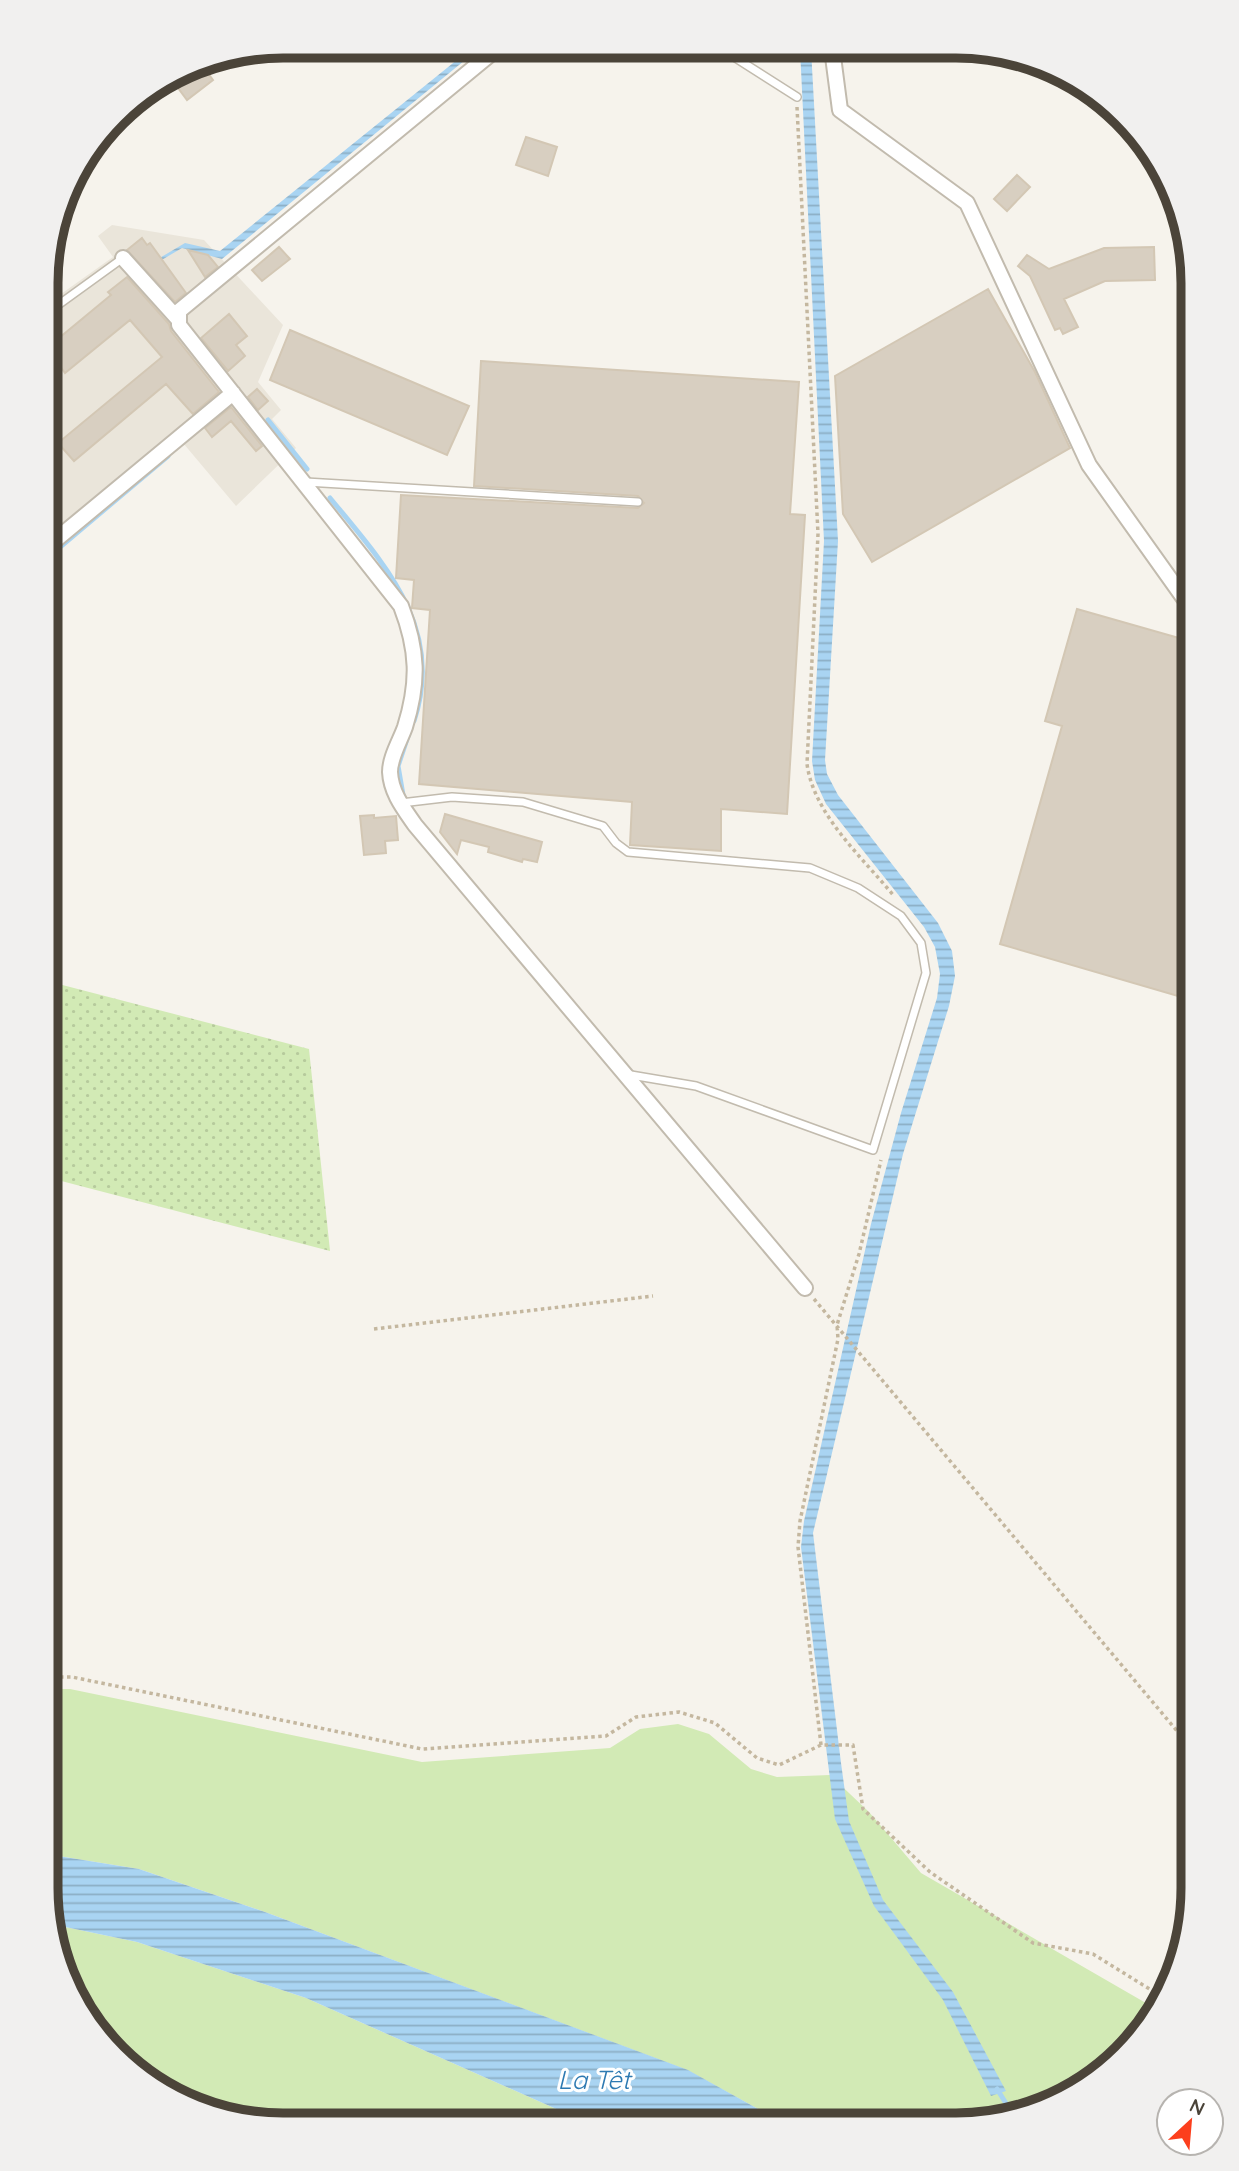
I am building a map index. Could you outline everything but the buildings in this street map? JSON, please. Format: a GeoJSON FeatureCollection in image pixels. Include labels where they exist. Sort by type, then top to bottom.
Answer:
{"type":"FeatureCollection","features":[{"type":"Feature","properties":{"kind":"street"},"geometry":{"type":"LineString","coordinates":[[177,318],[179,311],[486,58]]}},
{"type":"Feature","properties":{"kind":"street"},"geometry":{"type":"LineString","coordinates":[[833,58],[840,110],[967,204],[1088,465],[1181,594]]}},
{"type":"Feature","properties":{"kind":"street"},"geometry":{"type":"LineString","coordinates":[[123,258],[177,318],[397,600],[415,644],[411,706],[390,772],[400,803],[415,825],[805,1288]]}},
{"type":"Feature","properties":{"kind":"street"},"geometry":{"type":"LineString","coordinates":[[58,538],[233,393]]}},
{"type":"Feature","properties":{"kind":"lane"},"geometry":{"type":"LineString","coordinates":[[736,58],[797,97]]}},
{"type":"Feature","properties":{"kind":"lane"},"geometry":{"type":"LineString","coordinates":[[58,305],[123,258]]}},
{"type":"Feature","properties":{"kind":"lane"},"geometry":{"type":"LineString","coordinates":[[306,482],[638,502]]}},
{"type":"Feature","properties":{"kind":"lane"},"geometry":{"type":"LineString","coordinates":[[400,803],[452,797],[523,802],[603,826],[616,843],[628,852],[810,868],[858,888],[901,916],[920,943],[926,973],[873,1150],[696,1086],[624,1074]]}},
{"type":"Feature","properties":{"kind":"path"},"geometry":{"type":"LineString","coordinates":[[797,97],[818,534],[807,764],[809,779],[827,815],[901,905]]}},
{"type":"Feature","properties":{"kind":"path"},"geometry":{"type":"LineString","coordinates":[[821,1745],[798,1547],[800,1521],[838,1339],[837,1325],[859,1254],[884,1150]]}},
{"type":"Feature","properties":{"kind":"path"},"geometry":{"type":"LineString","coordinates":[[805,1288],[1181,1737]]}},
{"type":"Feature","properties":{"kind":"path"},"geometry":{"type":"LineString","coordinates":[[374,1329],[653,1296]]}},
{"type":"Feature","properties":{"kind":"path"},"geometry":{"type":"LineString","coordinates":[[58,1677],[72,1677],[422,1749],[606,1736],[636,1717],[679,1712],[715,1723],[757,1758],[779,1765],[821,1745],[853,1745],[863,1809],[930,1872],[1033,1943],[1093,1954],[1155,1993]]}},
{"type":"Feature","properties":{"kind":"shaded area"},"geometry":{"type":"Polygon","coordinates":[[[112,225],[204,240],[283,325],[258,382],[281,410],[272,419],[296,448],[236,506],[173,431],[58,527],[58,296],[113,257],[98,236],[112,225]]]}},
{"type":"Feature","properties":{"kind":"green space"},"geometry":{"type":"Polygon","coordinates":[[[58,984],[309,1049],[330,1251],[58,1180],[58,984]]]}},
{"type":"Feature","properties":{"kind":"green space"},"geometry":{"type":"Polygon","coordinates":[[[58,1689],[70,1689],[422,1762],[610,1748],[640,1729],[678,1724],[709,1734],[751,1769],[777,1777],[830,1775],[869,1812],[921,1873],[1149,2005],[1135,2025],[1093,2067],[1056,2090],[1015,2106],[957,2113],[765,2113],[687,2070],[265,1912],[139,1869],[58,1856],[58,1689]]]}},
{"type":"Feature","properties":{"kind":"green space"},"geometry":{"type":"Polygon","coordinates":[[[61,1926],[137,1942],[306,1998],[565,2113],[282,2113],[224,2106],[196,2096],[158,2075],[114,2037],[81,1988],[70,1961],[61,1926]]]}},
{"type":"Feature","properties":{"kind":"water"},"geometry":{"type":"Polygon","coordinates":[[[459,58],[468,58],[222,259],[182,248],[143,271],[141,269],[185,243],[220,251],[459,58]]]}},
{"type":"Feature","properties":{"kind":"water"},"geometry":{"type":"Polygon","coordinates":[[[800,58],[811,58],[838,541],[825,760],[827,774],[838,795],[938,923],[952,951],[955,976],[949,1006],[903,1154],[813,1533],[849,1821],[883,1900],[953,1992],[1006,2091],[991,2096],[943,2000],[874,1906],[835,1819],[801,1547],[804,1521],[871,1224],[901,1113],[937,998],[940,974],[935,947],[924,927],[826,804],[815,780],[812,761],[824,541],[800,58]]]}},
{"type":"Feature","properties":{"kind":"water","name":"La Têt"},"geometry":{"type":"Polygon","coordinates":[[[58,1856],[139,1869],[265,1912],[688,2070],[765,2113],[565,2113],[306,1998],[137,1942],[61,1926],[58,1856]]]}},
{"type":"Feature","properties":{"kind":"waterway"},"geometry":{"type":"LineString","coordinates":[[268,420],[307,469]]}},
{"type":"Feature","properties":{"kind":"waterway"},"geometry":{"type":"LineString","coordinates":[[58,549],[168,456]]}},
{"type":"Feature","properties":{"kind":"waterway"},"geometry":{"type":"LineString","coordinates":[[330,498],[389,573],[416,627],[422,656],[422,687],[414,721]]}},
{"type":"Feature","properties":{"kind":"waterway"},"geometry":{"type":"LineString","coordinates":[[403,795],[398,766],[409,733]]}},
{"type":"Feature","properties":{"kind":"waterway"},"geometry":{"type":"LineString","coordinates":[[997,2089],[1008,2107]]}}]}
